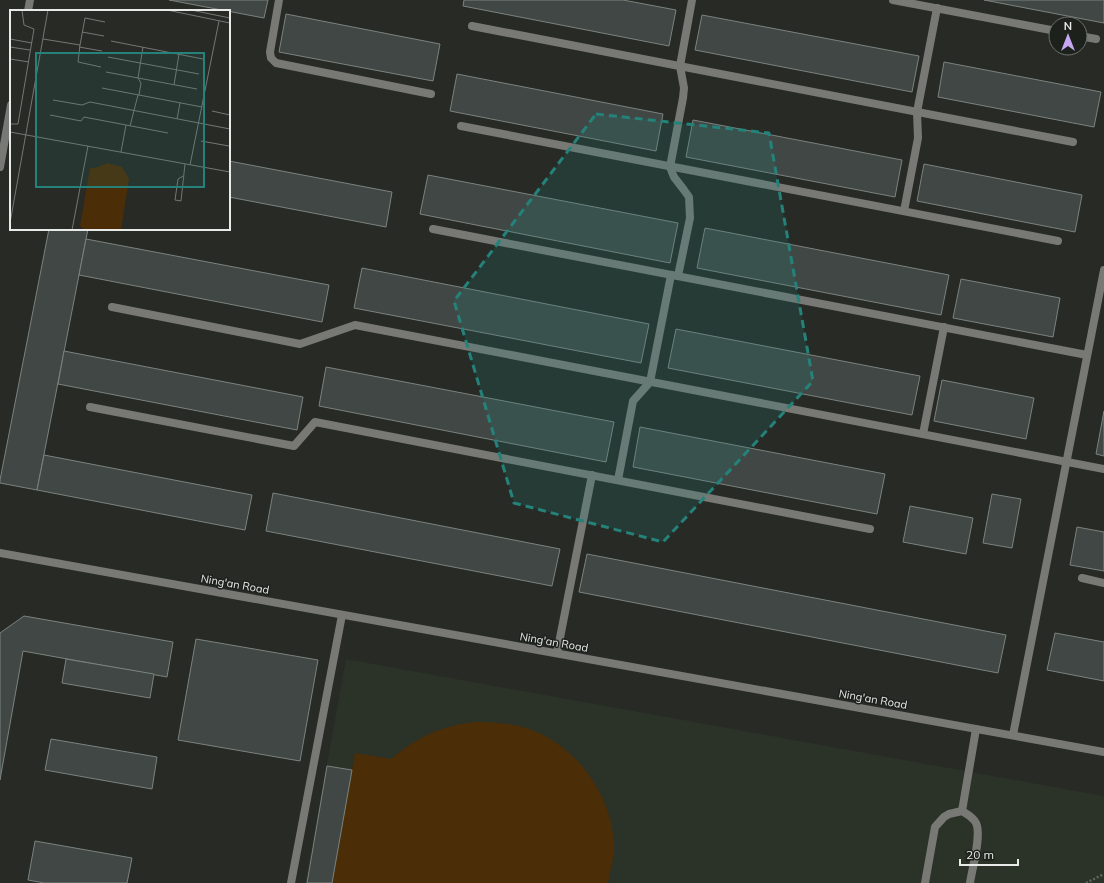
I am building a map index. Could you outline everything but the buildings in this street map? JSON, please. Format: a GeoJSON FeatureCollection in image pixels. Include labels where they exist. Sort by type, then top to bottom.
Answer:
{"type":"FeatureCollection","features":[{"type":"Feature","properties":{"kind":"street"},"geometry":{"type":"LineString","coordinates":[[28,10],[30,0]]}},
{"type":"Feature","properties":{"kind":"street"},"geometry":{"type":"LineString","coordinates":[[279,0],[270,52],[271,58],[276,63],[431,94]]}},
{"type":"Feature","properties":{"kind":"street"},"geometry":{"type":"LineString","coordinates":[[618,480],[633,401],[650,382],[674,275],[690,218],[689,197],[674,177],[670,167],[684,98],[684,88],[680,66],[692,0]]}},
{"type":"Feature","properties":{"kind":"street"},"geometry":{"type":"LineString","coordinates":[[893,0],[1048,29]]}},
{"type":"Feature","properties":{"kind":"street"},"geometry":{"type":"LineString","coordinates":[[904,211],[918,138],[917,112],[937,8]]}},
{"type":"Feature","properties":{"kind":"street"},"geometry":{"type":"LineString","coordinates":[[472,26],[1073,142]]}},
{"type":"Feature","properties":{"kind":"street"},"geometry":{"type":"LineString","coordinates":[[1088,38],[1096,39]]}},
{"type":"Feature","properties":{"kind":"street"},"geometry":{"type":"LineString","coordinates":[[0,167],[10,111]]}},
{"type":"Feature","properties":{"kind":"street"},"geometry":{"type":"LineString","coordinates":[[461,126],[1058,241]]}},
{"type":"Feature","properties":{"kind":"street"},"geometry":{"type":"LineString","coordinates":[[434,229],[1087,355]]}},
{"type":"Feature","properties":{"kind":"street"},"geometry":{"type":"LineString","coordinates":[[1013,735],[1104,270]]}},
{"type":"Feature","properties":{"kind":"street"},"geometry":{"type":"LineString","coordinates":[[112,307],[300,344],[355,325],[1104,469]]}},
{"type":"Feature","properties":{"kind":"street"},"geometry":{"type":"LineString","coordinates":[[923,434],[944,327]]}},
{"type":"Feature","properties":{"kind":"street"},"geometry":{"type":"LineString","coordinates":[[90,407],[294,446],[315,422],[870,529]]}},
{"type":"Feature","properties":{"kind":"street"},"geometry":{"type":"LineString","coordinates":[[557,653],[592,475]]}},
{"type":"Feature","properties":{"kind":"street","name":"Ning'an Road"},"geometry":{"type":"LineString","coordinates":[[0,553],[1104,752]]}},
{"type":"Feature","properties":{"kind":"street"},"geometry":{"type":"LineString","coordinates":[[1082,578],[1104,583]]}},
{"type":"Feature","properties":{"kind":"street"},"geometry":{"type":"LineString","coordinates":[[291,883],[342,615]]}},
{"type":"Feature","properties":{"kind":"street"},"geometry":{"type":"LineString","coordinates":[[962,811],[976,729]]}},
{"type":"Feature","properties":{"kind":"street"},"geometry":{"type":"LineString","coordinates":[[925,883],[934,827],[949,814],[962,811],[971,816],[976,823],[978,835],[970,883]]}},
{"type":"Feature","properties":{"kind":"path"},"geometry":{"type":"LineString","coordinates":[[1086,883],[1104,874]]}},
{"type":"Feature","properties":{"kind":"highlighted area"},"geometry":{"type":"Polygon","coordinates":[[[596,114],[769,133],[813,381],[663,542],[514,503],[454,301],[596,114]]]}},
{"type":"Feature","properties":{"kind":"shaded area"},"geometry":{"type":"Polygon","coordinates":[[[346,659],[1104,796],[1104,883],[305,883],[346,659]]]}},
{"type":"Feature","properties":{"kind":"shaded area"},"geometry":{"type":"Polygon","coordinates":[[[475,722],[509,724],[529,729],[562,747],[577,760],[589,775],[599,792],[607,809],[612,828],[614,851],[608,883],[332,883],[355,753],[391,759],[411,744],[430,734],[451,726],[475,722]]]}}]}
